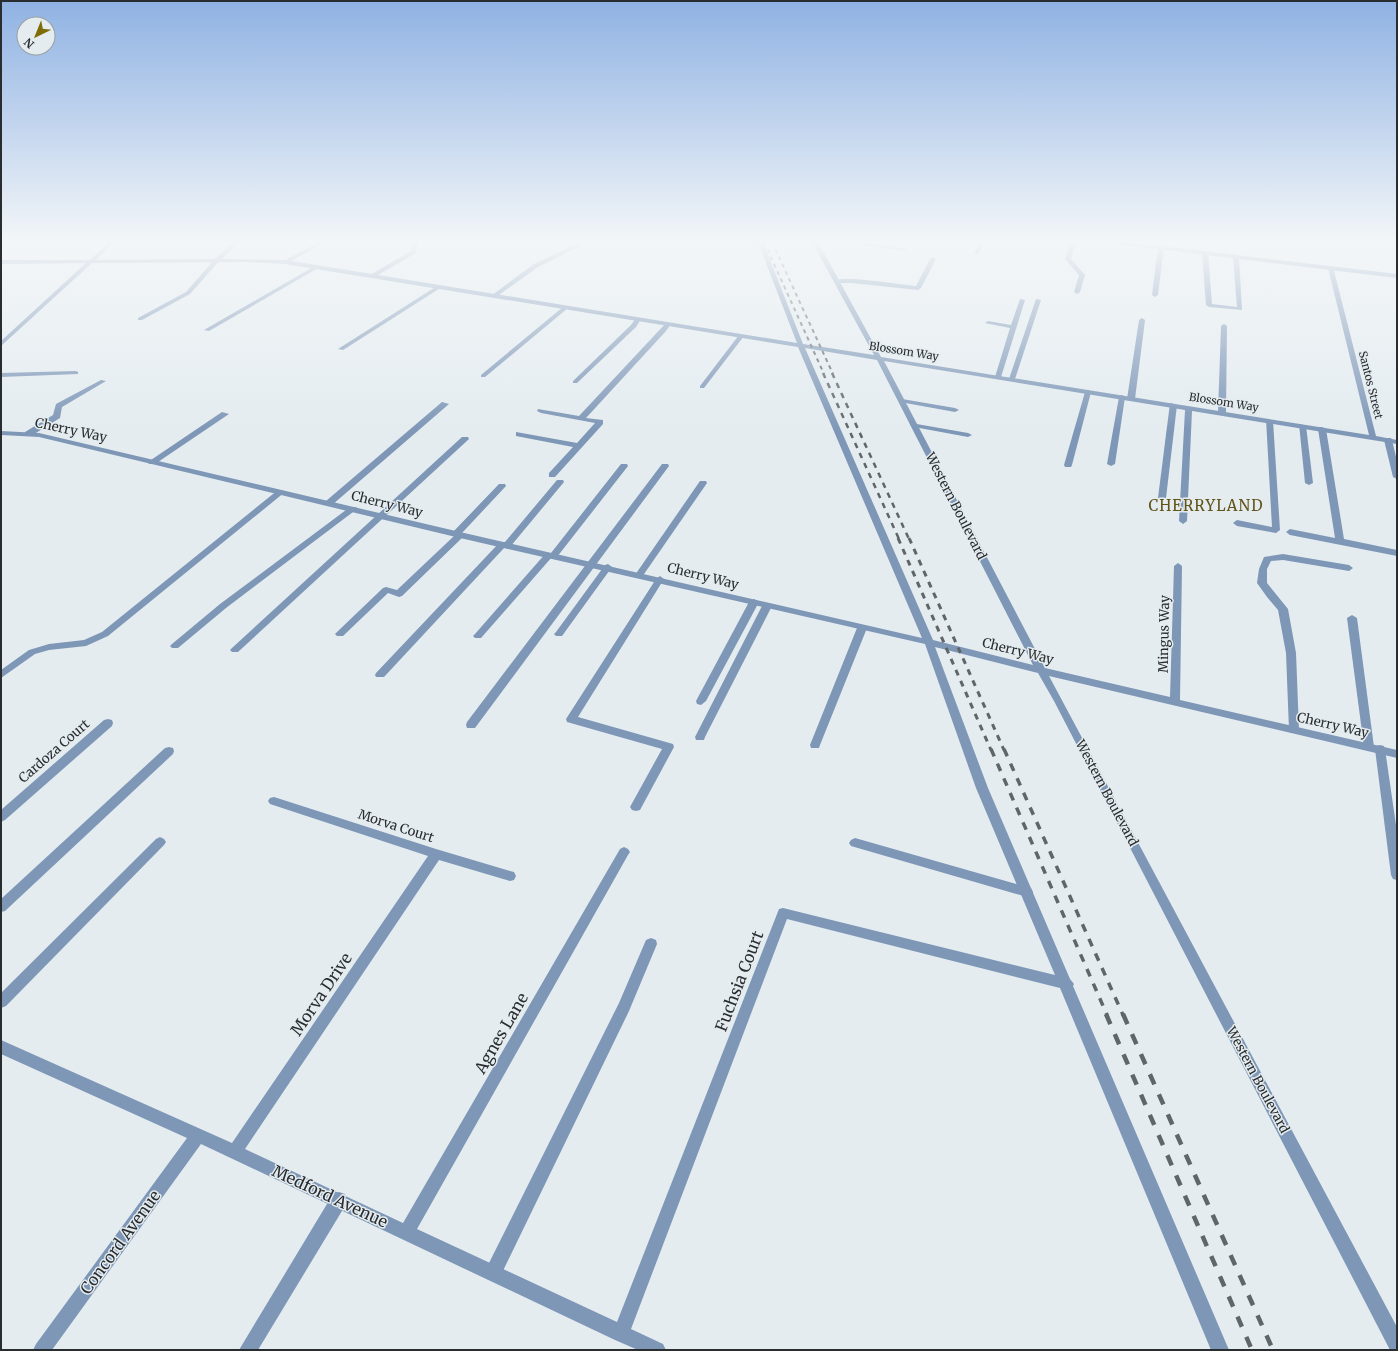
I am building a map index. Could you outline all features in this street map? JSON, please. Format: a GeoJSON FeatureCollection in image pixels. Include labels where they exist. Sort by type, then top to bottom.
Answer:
{"type":"FeatureCollection","features":[{"type":"Feature","properties":{"kind":"street"},"geometry":{"type":"LineString","coordinates":[[1,344],[43,305]]}},
{"type":"Feature","properties":{"kind":"street"},"geometry":{"type":"LineString","coordinates":[[140,319],[166,305]]}},
{"type":"Feature","properties":{"kind":"street"},"geometry":{"type":"LineString","coordinates":[[207,330],[251,305]]}},
{"type":"Feature","properties":{"kind":"street"},"geometry":{"type":"LineString","coordinates":[[341,349],[410,305]]}},
{"type":"Feature","properties":{"kind":"street","name":"Blossom Way"},"geometry":{"type":"LineString","coordinates":[[548,305],[1397,442]]}},
{"type":"Feature","properties":{"kind":"street"},"geometry":{"type":"LineString","coordinates":[[785,305],[801,346],[929,643],[982,788],[1220,1350]]}},
{"type":"Feature","properties":{"kind":"street","name":"Western Boulevard"},"geometry":{"type":"LineString","coordinates":[[850,305],[902,401],[1041,670],[1059,701],[1397,1345]]}},
{"type":"Feature","properties":{"kind":"street"},"geometry":{"type":"LineString","coordinates":[[998,377],[1021,305]]}},
{"type":"Feature","properties":{"kind":"street"},"geometry":{"type":"LineString","coordinates":[[1012,380],[1036,305]]}},
{"type":"Feature","properties":{"kind":"street"},"geometry":{"type":"LineString","coordinates":[[1209,305],[1240,308],[1240,305]]}},
{"type":"Feature","properties":{"kind":"street","name":"Santos Street"},"geometry":{"type":"LineString","coordinates":[[1340,305],[1374,438]]}},
{"type":"Feature","properties":{"kind":"street"},"geometry":{"type":"LineString","coordinates":[[483,376],[565,308]]}},
{"type":"Feature","properties":{"kind":"street"},"geometry":{"type":"LineString","coordinates":[[575,382],[634,326],[638,319]]}},
{"type":"Feature","properties":{"kind":"street"},"geometry":{"type":"LineString","coordinates":[[1131,399],[1142,320]]}},
{"type":"Feature","properties":{"kind":"street"},"geometry":{"type":"LineString","coordinates":[[988,323],[1014,327]]}},
{"type":"Feature","properties":{"kind":"street"},"geometry":{"type":"LineString","coordinates":[[581,419],[668,324]]}},
{"type":"Feature","properties":{"kind":"street"},"geometry":{"type":"LineString","coordinates":[[1222,413],[1224,326]]}},
{"type":"Feature","properties":{"kind":"street"},"geometry":{"type":"LineString","coordinates":[[702,387],[741,336]]}},
{"type":"Feature","properties":{"kind":"street"},"geometry":{"type":"LineString","coordinates":[[1,375],[76,374]]}},
{"type":"Feature","properties":{"kind":"street"},"geometry":{"type":"LineString","coordinates":[[28,434],[57,416],[56,411],[59,406],[103,381]]}},
{"type":"Feature","properties":{"kind":"street"},"geometry":{"type":"LineString","coordinates":[[1068,465],[1088,392]]}},
{"type":"Feature","properties":{"kind":"street"},"geometry":{"type":"LineString","coordinates":[[1111,464],[1122,397]]}},
{"type":"Feature","properties":{"kind":"street"},"geometry":{"type":"LineString","coordinates":[[902,401],[955,410]]}},
{"type":"Feature","properties":{"kind":"street"},"geometry":{"type":"LineString","coordinates":[[329,503],[445,404]]}},
{"type":"Feature","properties":{"kind":"street"},"geometry":{"type":"LineString","coordinates":[[1162,498],[1173,405]]}},
{"type":"Feature","properties":{"kind":"street"},"geometry":{"type":"LineString","coordinates":[[1183,521],[1189,408]]}},
{"type":"Feature","properties":{"kind":"street"},"geometry":{"type":"LineString","coordinates":[[540,411],[600,422],[552,475]]}},
{"type":"Feature","properties":{"kind":"street"},"geometry":{"type":"LineString","coordinates":[[152,462],[225,414]]}},
{"type":"Feature","properties":{"kind":"street"},"geometry":{"type":"LineString","coordinates":[[1237,523],[1276,530],[1269,421]]}},
{"type":"Feature","properties":{"kind":"street"},"geometry":{"type":"LineString","coordinates":[[914,425],[968,435]]}},
{"type":"Feature","properties":{"kind":"street"},"geometry":{"type":"LineString","coordinates":[[1302,426],[1309,483]]}},
{"type":"Feature","properties":{"kind":"street"},"geometry":{"type":"LineString","coordinates":[[1322,429],[1340,541]]}},
{"type":"Feature","properties":{"kind":"street","name":"Cherry Way"},"geometry":{"type":"LineString","coordinates":[[1,433],[28,434],[152,462],[458,534],[608,567],[767,606],[976,653],[1041,670],[1397,754]]}},
{"type":"Feature","properties":{"kind":"street"},"geometry":{"type":"LineString","coordinates":[[519,434],[579,446]]}},
{"type":"Feature","properties":{"kind":"street"},"geometry":{"type":"LineString","coordinates":[[235,650],[465,439]]}},
{"type":"Feature","properties":{"kind":"street"},"geometry":{"type":"LineString","coordinates":[[1388,440],[1397,477]]}},
{"type":"Feature","properties":{"kind":"street"},"geometry":{"type":"LineString","coordinates":[[478,636],[551,555],[624,466]]}},
{"type":"Feature","properties":{"kind":"street"},"geometry":{"type":"LineString","coordinates":[[471,725],[665,466]]}},
{"type":"Feature","properties":{"kind":"street"},"geometry":{"type":"LineString","coordinates":[[380,675],[505,544],[560,482]]}},
{"type":"Feature","properties":{"kind":"street"},"geometry":{"type":"LineString","coordinates":[[639,575],[703,483]]}},
{"type":"Feature","properties":{"kind":"street"},"geometry":{"type":"LineString","coordinates":[[340,634],[386,590],[399,594],[458,534],[502,486]]}},
{"type":"Feature","properties":{"kind":"street"},"geometry":{"type":"LineString","coordinates":[[1,675],[32,652],[49,647],[86,643],[105,634],[281,492]]}},
{"type":"Feature","properties":{"kind":"street"},"geometry":{"type":"LineString","coordinates":[[175,646],[223,606],[354,509]]}},
{"type":"Feature","properties":{"kind":"street"},"geometry":{"type":"LineString","coordinates":[[1290,532],[1397,553]]}},
{"type":"Feature","properties":{"kind":"street"},"geometry":{"type":"LineString","coordinates":[[1294,730],[1291,653],[1283,609],[1270,595],[1262,583],[1265,562],[1267,559],[1283,557],[1349,568]]}},
{"type":"Feature","properties":{"kind":"street","name":"Mingus Way"},"geometry":{"type":"LineString","coordinates":[[1175,702],[1178,566]]}},
{"type":"Feature","properties":{"kind":"street"},"geometry":{"type":"LineString","coordinates":[[559,634],[608,567]]}},
{"type":"Feature","properties":{"kind":"street"},"geometry":{"type":"LineString","coordinates":[[636,807],[669,747],[571,719],[660,580]]}},
{"type":"Feature","properties":{"kind":"street"},"geometry":{"type":"LineString","coordinates":[[701,701],[754,602]]}},
{"type":"Feature","properties":{"kind":"street"},"geometry":{"type":"LineString","coordinates":[[700,737],[767,606]]}},
{"type":"Feature","properties":{"kind":"street"},"geometry":{"type":"LineString","coordinates":[[1352,618],[1397,875]]}},
{"type":"Feature","properties":{"kind":"street"},"geometry":{"type":"LineString","coordinates":[[815,745],[862,628]]}},
{"type":"Feature","properties":{"kind":"street","name":"Cardoza Court"},"geometry":{"type":"LineString","coordinates":[[1,817],[108,723]]}},
{"type":"Feature","properties":{"kind":"street"},"geometry":{"type":"LineString","coordinates":[[1,907],[169,751]]}},
{"type":"Feature","properties":{"kind":"street","name":"Morva Court"},"geometry":{"type":"LineString","coordinates":[[274,801],[436,854],[510,876]]}},
{"type":"Feature","properties":{"kind":"street"},"geometry":{"type":"LineString","coordinates":[[1,1002],[160,842]]}},
{"type":"Feature","properties":{"kind":"street"},"geometry":{"type":"LineString","coordinates":[[855,843],[1027,892]]}},
{"type":"Feature","properties":{"kind":"street","name":"Agnes Lane"},"geometry":{"type":"LineString","coordinates":[[407,1232],[624,852]]}},
{"type":"Feature","properties":{"kind":"street","name":"Morva Drive"},"geometry":{"type":"LineString","coordinates":[[234,1153],[436,854]]}},
{"type":"Feature","properties":{"kind":"street","name":"Fuchsia Court"},"geometry":{"type":"LineString","coordinates":[[621,1334],[783,913],[1066,984]]}},
{"type":"Feature","properties":{"kind":"street"},"geometry":{"type":"LineString","coordinates":[[493,1273],[624,1007],[651,944]]}},
{"type":"Feature","properties":{"kind":"street","name":"Medford Avenue"},"geometry":{"type":"LineString","coordinates":[[1,1047],[339,1200],[657,1350]]}},
{"type":"Feature","properties":{"kind":"street","name":"Concord Avenue"},"geometry":{"type":"LineString","coordinates":[[42,1350],[198,1135]]}},
{"type":"Feature","properties":{"kind":"street"},"geometry":{"type":"LineString","coordinates":[[248,1350],[339,1200]]}},
{"type":"Feature","properties":{"kind":"railway"},"geometry":{"type":"LineString","coordinates":[[793,305],[824,374]]}},
{"type":"Feature","properties":{"kind":"railway"},"geometry":{"type":"LineString","coordinates":[[801,305],[833,374]]}},
{"type":"Feature","properties":{"kind":"railway"},"geometry":{"type":"LineString","coordinates":[[823,373],[899,539]]}},
{"type":"Feature","properties":{"kind":"railway"},"geometry":{"type":"LineString","coordinates":[[832,373],[909,539]]}},
{"type":"Feature","properties":{"kind":"railway"},"geometry":{"type":"LineString","coordinates":[[898,538],[991,750]]}},
{"type":"Feature","properties":{"kind":"railway"},"geometry":{"type":"LineString","coordinates":[[909,538],[1004,750]]}},
{"type":"Feature","properties":{"kind":"railway"},"geometry":{"type":"LineString","coordinates":[[991,749],[1107,1015]]}},
{"type":"Feature","properties":{"kind":"railway"},"geometry":{"type":"LineString","coordinates":[[1004,749],[1123,1015]]}},
{"type":"Feature","properties":{"kind":"railway"},"geometry":{"type":"LineString","coordinates":[[1106,1014],[1252,1350]]}},
{"type":"Feature","properties":{"kind":"railway"},"geometry":{"type":"LineString","coordinates":[[1123,1014],[1273,1350]]}},
{"type":"Feature","properties":{"kind":"district","name":"CHERRYLAND"},"geometry":{"type":"Point","coordinates":[1206,505]}}]}
